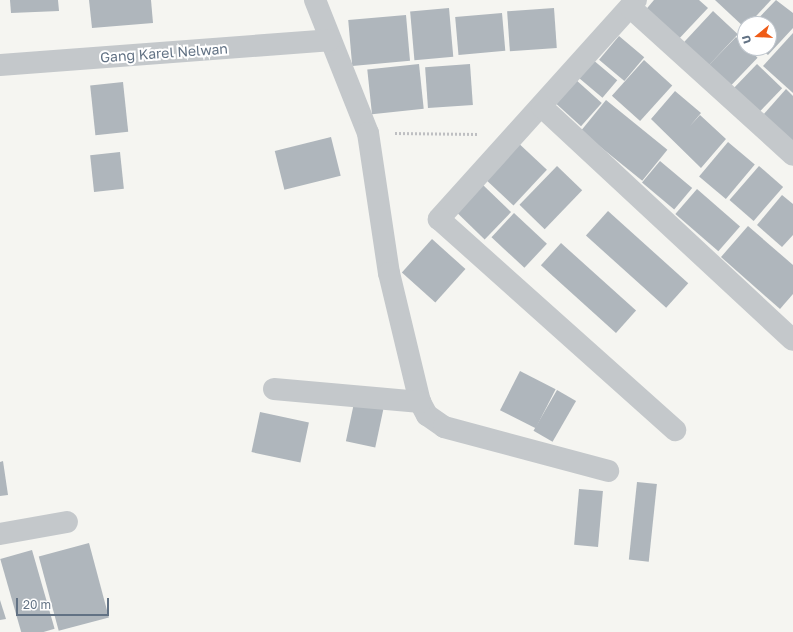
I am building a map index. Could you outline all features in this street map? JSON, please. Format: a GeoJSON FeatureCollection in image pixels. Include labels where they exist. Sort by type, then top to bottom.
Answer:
{"type":"FeatureCollection","features":[{"type":"Feature","properties":{"kind":"street"},"geometry":{"type":"LineString","coordinates":[[315,0],[329,40],[368,132],[389,273],[420,402],[427,415],[444,427],[608,471]]}},
{"type":"Feature","properties":{"kind":"street"},"geometry":{"type":"LineString","coordinates":[[675,430],[439,218],[514,134],[542,107],[633,4],[793,155]]}},
{"type":"Feature","properties":{"kind":"street","name":"Gang Karel Nelwan"},"geometry":{"type":"LineString","coordinates":[[0,65],[329,40]]}},
{"type":"Feature","properties":{"kind":"street"},"geometry":{"type":"LineString","coordinates":[[542,107],[793,340]]}},
{"type":"Feature","properties":{"kind":"street"},"geometry":{"type":"LineString","coordinates":[[274,389],[420,402]]}},
{"type":"Feature","properties":{"kind":"street"},"geometry":{"type":"LineString","coordinates":[[0,534],[67,522]]}},
{"type":"Feature","properties":{"kind":"path"},"geometry":{"type":"LineString","coordinates":[[368,132],[514,134]]}},
{"type":"Feature","properties":{"kind":"building"},"geometry":{"type":"Polygon","coordinates":[[[10,0],[58,0],[59,11],[11,13],[10,0]]]}},
{"type":"Feature","properties":{"kind":"building"},"geometry":{"type":"Polygon","coordinates":[[[89,0],[151,0],[153,23],[92,28],[89,0]]]}},
{"type":"Feature","properties":{"kind":"building"},"geometry":{"type":"Polygon","coordinates":[[[654,0],[699,0],[708,8],[675,43],[643,13],[654,0]]]}},
{"type":"Feature","properties":{"kind":"building"},"geometry":{"type":"Polygon","coordinates":[[[715,0],[771,0],[756,16],[737,16],[737,21],[715,0]]]}},
{"type":"Feature","properties":{"kind":"building"},"geometry":{"type":"Polygon","coordinates":[[[776,0],[793,13],[793,28],[777,45],[777,16],[761,16],[776,0]]]}},
{"type":"Feature","properties":{"kind":"building"},"geometry":{"type":"Polygon","coordinates":[[[449,8],[453,57],[414,60],[410,11],[449,8]]]}},
{"type":"Feature","properties":{"kind":"building"},"geometry":{"type":"Polygon","coordinates":[[[554,8],[557,48],[510,51],[507,11],[554,8]]]}},
{"type":"Feature","properties":{"kind":"building"},"geometry":{"type":"Polygon","coordinates":[[[713,11],[737,33],[737,35],[707,67],[682,44],[713,11]]]}},
{"type":"Feature","properties":{"kind":"building"},"geometry":{"type":"Polygon","coordinates":[[[502,13],[505,51],[458,55],[455,17],[502,13]]]}},
{"type":"Feature","properties":{"kind":"building"},"geometry":{"type":"Polygon","coordinates":[[[406,15],[410,61],[352,66],[348,20],[406,15]]]}},
{"type":"Feature","properties":{"kind":"building"},"geometry":{"type":"Polygon","coordinates":[[[793,33],[793,93],[763,66],[772,56],[777,56],[777,51],[793,33]]]}},
{"type":"Feature","properties":{"kind":"building"},"geometry":{"type":"Polygon","coordinates":[[[619,36],[644,57],[624,81],[599,60],[619,36]]]}},
{"type":"Feature","properties":{"kind":"building"},"geometry":{"type":"Polygon","coordinates":[[[736,37],[737,56],[756,56],[758,58],[730,86],[709,65],[736,37]]]}},
{"type":"Feature","properties":{"kind":"building"},"geometry":{"type":"Polygon","coordinates":[[[592,59],[617,80],[602,98],[577,77],[592,59]]]}},
{"type":"Feature","properties":{"kind":"building"},"geometry":{"type":"Polygon","coordinates":[[[644,60],[672,85],[640,121],[612,96],[644,60]]]}},
{"type":"Feature","properties":{"kind":"building"},"geometry":{"type":"Polygon","coordinates":[[[419,64],[424,109],[372,114],[367,69],[419,64]]]}},
{"type":"Feature","properties":{"kind":"building"},"geometry":{"type":"Polygon","coordinates":[[[470,64],[473,105],[428,108],[425,67],[470,64]]]}},
{"type":"Feature","properties":{"kind":"building"},"geometry":{"type":"Polygon","coordinates":[[[757,64],[782,88],[758,113],[733,89],[757,64]]]}},
{"type":"Feature","properties":{"kind":"building"},"geometry":{"type":"Polygon","coordinates":[[[575,79],[602,103],[581,126],[554,102],[575,79]]]}},
{"type":"Feature","properties":{"kind":"building"},"geometry":{"type":"Polygon","coordinates":[[[123,82],[128,132],[95,135],[90,85],[123,82]]]}},
{"type":"Feature","properties":{"kind":"building"},"geometry":{"type":"Polygon","coordinates":[[[786,89],[793,96],[793,143],[763,115],[786,89]]]}},
{"type":"Feature","properties":{"kind":"building"},"geometry":{"type":"Polygon","coordinates":[[[675,91],[701,113],[690,126],[700,115],[726,139],[701,168],[651,119],[675,91]]]}},
{"type":"Feature","properties":{"kind":"building"},"geometry":{"type":"Polygon","coordinates":[[[606,100],[667,150],[642,181],[581,131],[606,100]]]}},
{"type":"Feature","properties":{"kind":"building"},"geometry":{"type":"Polygon","coordinates":[[[331,137],[341,176],[284,190],[275,151],[331,137]]]}},
{"type":"Feature","properties":{"kind":"building"},"geometry":{"type":"Polygon","coordinates":[[[514,139],[547,170],[513,206],[481,175],[514,139]]]}},
{"type":"Feature","properties":{"kind":"building"},"geometry":{"type":"Polygon","coordinates":[[[728,142],[755,164],[726,199],[699,176],[728,142]]]}},
{"type":"Feature","properties":{"kind":"building"},"geometry":{"type":"Polygon","coordinates":[[[120,152],[124,189],[94,192],[90,155],[120,152]]]}},
{"type":"Feature","properties":{"kind":"building"},"geometry":{"type":"Polygon","coordinates":[[[660,161],[692,188],[674,209],[642,182],[660,161]]]}},
{"type":"Feature","properties":{"kind":"building"},"geometry":{"type":"Polygon","coordinates":[[[557,166],[582,190],[545,229],[519,205],[557,166]]]}},
{"type":"Feature","properties":{"kind":"building"},"geometry":{"type":"Polygon","coordinates":[[[759,166],[783,187],[754,221],[729,200],[759,166]]]}},
{"type":"Feature","properties":{"kind":"building"},"geometry":{"type":"Polygon","coordinates":[[[483,185],[511,212],[485,239],[457,212],[483,185]]]}},
{"type":"Feature","properties":{"kind":"building"},"geometry":{"type":"Polygon","coordinates":[[[697,189],[740,226],[718,251],[675,214],[697,189]]]}},
{"type":"Feature","properties":{"kind":"building"},"geometry":{"type":"Polygon","coordinates":[[[782,195],[793,204],[793,235],[782,247],[757,225],[782,195]]]}},
{"type":"Feature","properties":{"kind":"building"},"geometry":{"type":"Polygon","coordinates":[[[608,211],[688,283],[666,308],[586,236],[608,211]]]}},
{"type":"Feature","properties":{"kind":"building"},"geometry":{"type":"Polygon","coordinates":[[[514,213],[547,244],[524,268],[491,237],[514,213]]]}},
{"type":"Feature","properties":{"kind":"building"},"geometry":{"type":"Polygon","coordinates":[[[748,226],[793,265],[793,294],[780,309],[721,257],[748,226]]]}},
{"type":"Feature","properties":{"kind":"building"},"geometry":{"type":"Polygon","coordinates":[[[432,239],[465,269],[435,303],[402,272],[432,239]]]}},
{"type":"Feature","properties":{"kind":"building"},"geometry":{"type":"Polygon","coordinates":[[[561,243],[636,311],[616,333],[541,265],[561,243]]]}},
{"type":"Feature","properties":{"kind":"building"},"geometry":{"type":"Polygon","coordinates":[[[520,371],[556,389],[536,428],[500,410],[520,371]]]}},
{"type":"Feature","properties":{"kind":"building"},"geometry":{"type":"Polygon","coordinates":[[[557,390],[576,401],[553,442],[534,431],[557,390]]]}},
{"type":"Feature","properties":{"kind":"building"},"geometry":{"type":"Polygon","coordinates":[[[354,403],[383,409],[375,447],[346,441],[354,403]]]}},
{"type":"Feature","properties":{"kind":"building"},"geometry":{"type":"Polygon","coordinates":[[[260,412],[309,422],[300,462],[251,452],[260,412]]]}},
{"type":"Feature","properties":{"kind":"building"},"geometry":{"type":"Polygon","coordinates":[[[3,461],[8,495],[0,496],[0,462],[3,461]]]}},
{"type":"Feature","properties":{"kind":"building"},"geometry":{"type":"Polygon","coordinates":[[[637,482],[657,484],[649,562],[629,560],[637,482]]]}},
{"type":"Feature","properties":{"kind":"building"},"geometry":{"type":"Polygon","coordinates":[[[579,489],[603,491],[598,547],[574,545],[579,489]]]}},
{"type":"Feature","properties":{"kind":"building"},"geometry":{"type":"Polygon","coordinates":[[[89,543],[109,617],[59,631],[39,556],[89,543]]]}},
{"type":"Feature","properties":{"kind":"building"},"geometry":{"type":"Polygon","coordinates":[[[32,550],[55,629],[44,632],[21,632],[0,559],[32,550]]]}},
{"type":"Feature","properties":{"kind":"building"},"geometry":{"type":"Polygon","coordinates":[[[0,600],[6,619],[0,620],[0,600]]]}}]}
